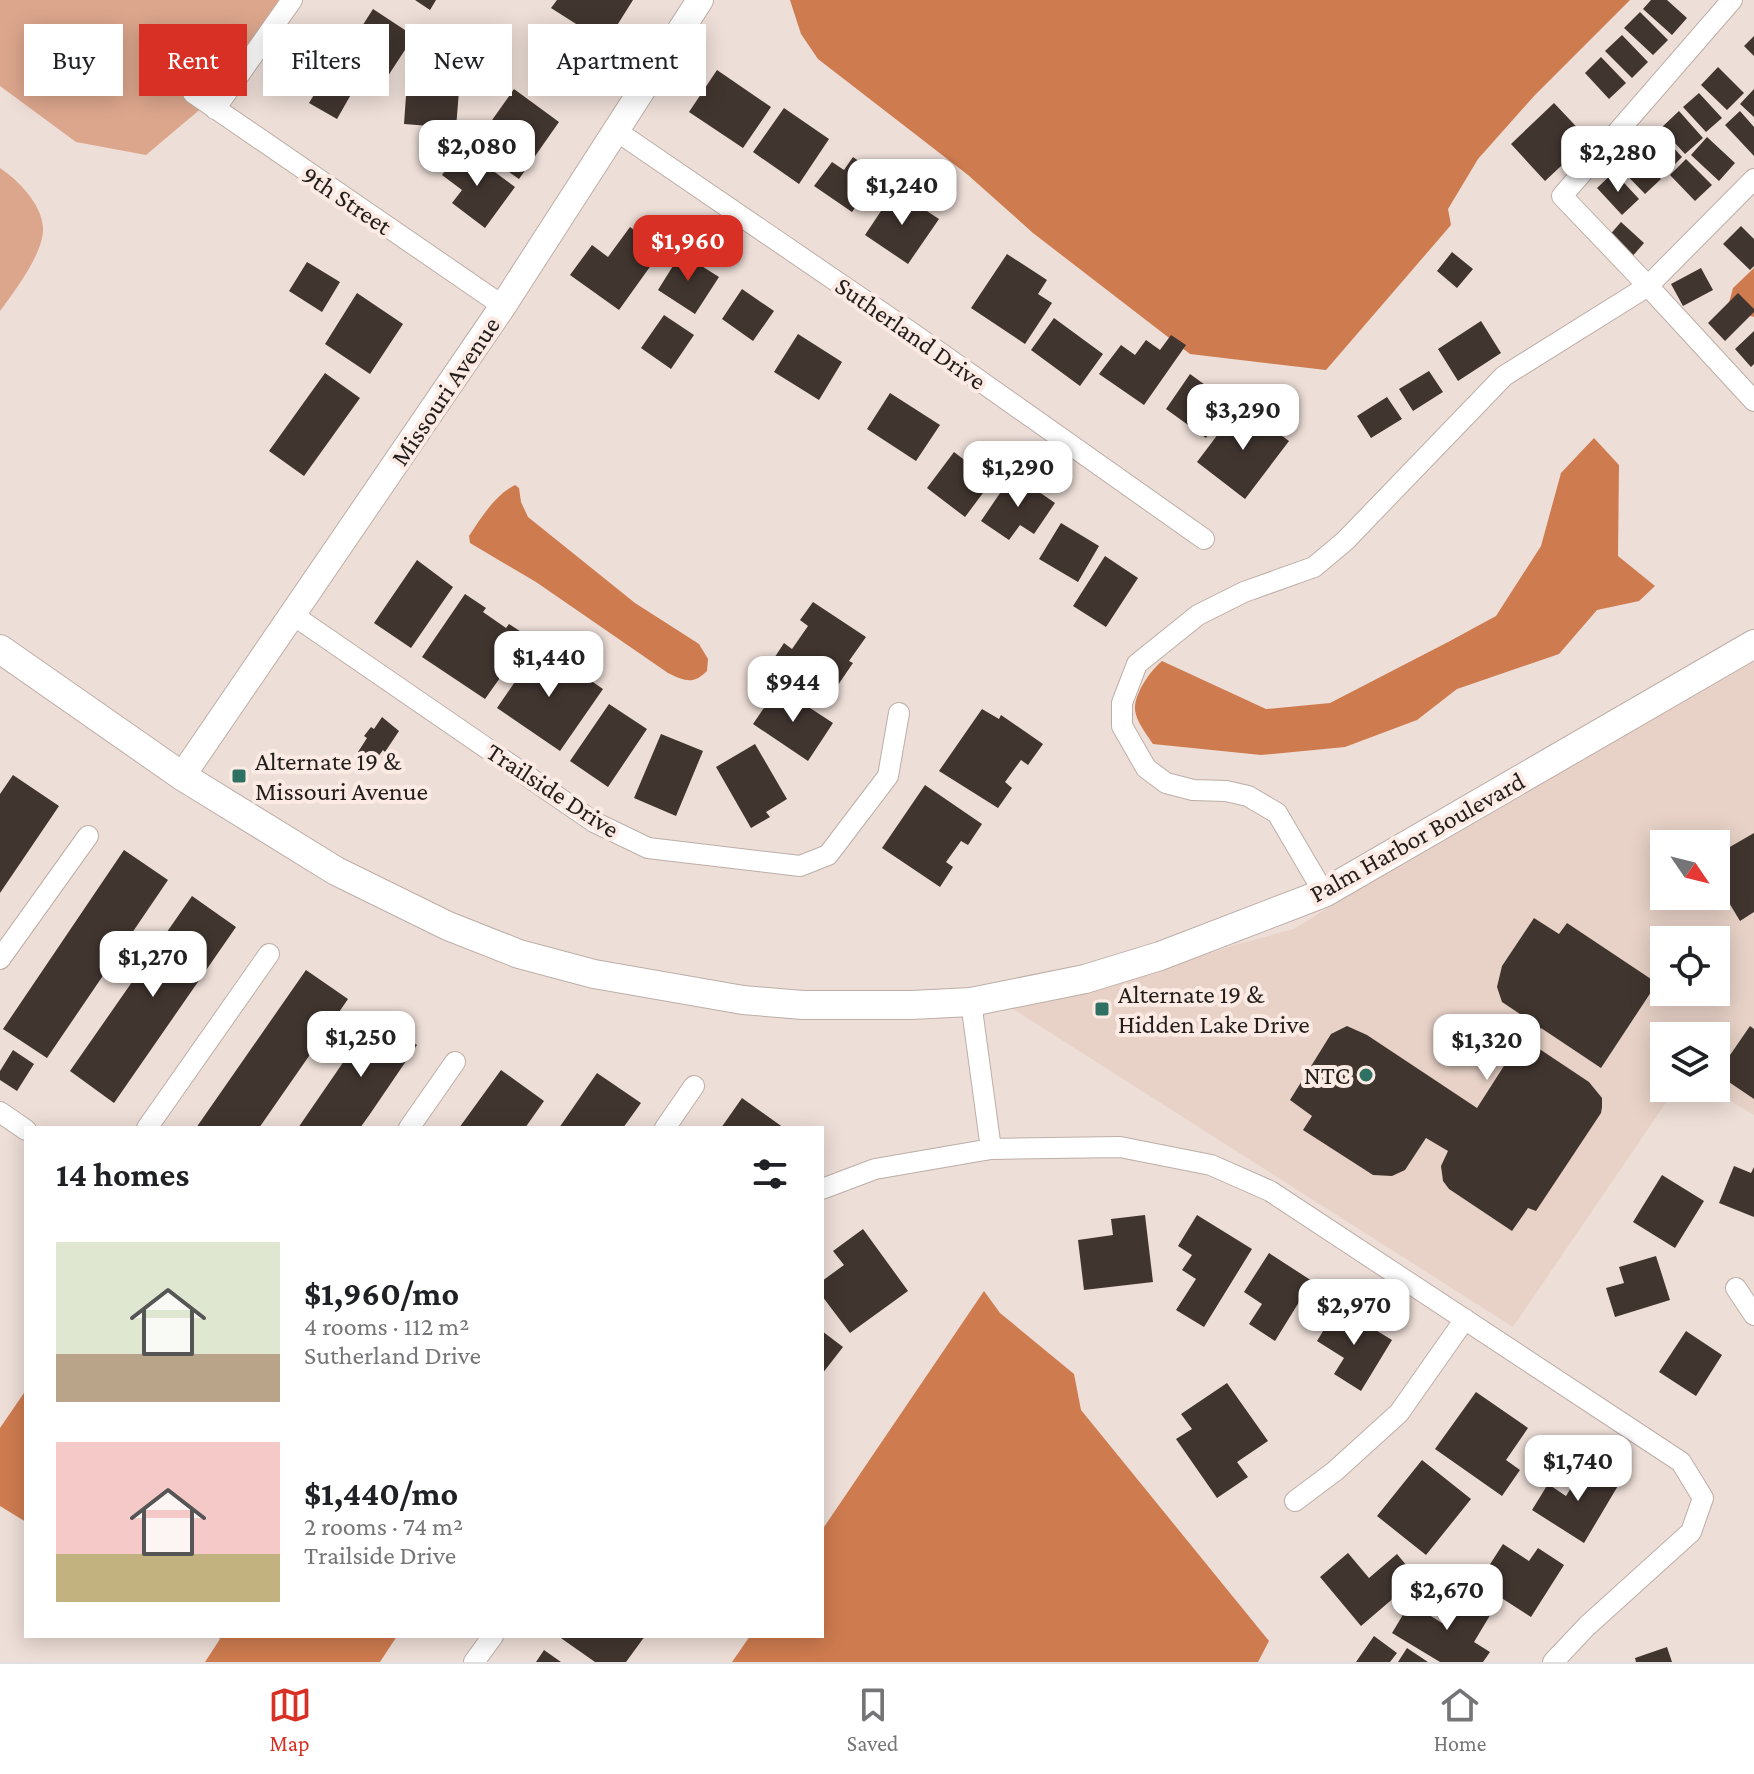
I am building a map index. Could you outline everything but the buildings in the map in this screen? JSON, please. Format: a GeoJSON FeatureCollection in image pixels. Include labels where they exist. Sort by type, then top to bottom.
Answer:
{"type":"FeatureCollection","features":[{"type":"Feature","properties":{"kind":"main road","name":"Palm Harbor Boulevard"},"geometry":{"type":"LineString","coordinates":[[0,649],[182,776],[336,871],[448,926],[519,954],[594,974],[743,1000],[803,1005],[971,1002],[1085,979],[1160,956],[1324,893],[1754,644]]}},
{"type":"Feature","properties":{"kind":"street"},"geometry":{"type":"LineString","coordinates":[[215,109],[292,0]]}},
{"type":"Feature","properties":{"kind":"street","name":"Missouri Avenue"},"geometry":{"type":"LineString","coordinates":[[182,776],[503,306],[700,0]]}},
{"type":"Feature","properties":{"kind":"street"},"geometry":{"type":"LineString","coordinates":[[1732,0],[1562,196],[1754,401]]}},
{"type":"Feature","properties":{"kind":"street","name":"9th Street"},"geometry":{"type":"LineString","coordinates":[[197,96],[503,306]]}},
{"type":"Feature","properties":{"kind":"street","name":"Sutherland Drive"},"geometry":{"type":"LineString","coordinates":[[615,130],[915,335],[1204,539]]}},
{"type":"Feature","properties":{"kind":"street"},"geometry":{"type":"LineString","coordinates":[[1324,893],[1277,813],[1248,796],[1226,791],[1193,790],[1166,783],[1146,768],[1122,726],[1122,703],[1137,664],[1198,615],[1244,592],[1314,567],[1345,541],[1504,376],[1648,286],[1754,179]]}},
{"type":"Feature","properties":{"kind":"street","name":"Trailside Drive"},"geometry":{"type":"LineString","coordinates":[[293,615],[594,822],[648,848],[800,866],[828,855],[888,776],[899,713]]}},
{"type":"Feature","properties":{"kind":"street"},"geometry":{"type":"LineString","coordinates":[[0,959],[88,836]]}},
{"type":"Feature","properties":{"kind":"street"},"geometry":{"type":"LineString","coordinates":[[148,1126],[269,954]]}},
{"type":"Feature","properties":{"kind":"street"},"geometry":{"type":"LineString","coordinates":[[971,1002],[991,1149]]}},
{"type":"Feature","properties":{"kind":"street"},"geometry":{"type":"LineString","coordinates":[[410,1126],[455,1062]]}},
{"type":"Feature","properties":{"kind":"street"},"geometry":{"type":"LineString","coordinates":[[666,1126],[694,1086]]}},
{"type":"Feature","properties":{"kind":"street"},"geometry":{"type":"LineString","coordinates":[[0,1112],[24,1129]]}},
{"type":"Feature","properties":{"kind":"street"},"geometry":{"type":"LineString","coordinates":[[824,1188],[875,1169],[991,1149],[1120,1147],[1211,1165],[1270,1191],[1681,1462],[1703,1498],[1691,1532],[1587,1626],[1553,1662]]}},
{"type":"Feature","properties":{"kind":"street"},"geometry":{"type":"LineString","coordinates":[[1736,1288],[1754,1315]]}},
{"type":"Feature","properties":{"kind":"street"},"geometry":{"type":"LineString","coordinates":[[1295,1501],[1335,1471],[1399,1413],[1465,1319]]}},
{"type":"Feature","properties":{"kind":"street"},"geometry":{"type":"LineString","coordinates":[[474,1662],[492,1638]]}},
{"type":"Feature","properties":{"kind":"shaded area"},"geometry":{"type":"Polygon","coordinates":[[[0,0],[279,0],[247,47],[247,24],[139,24],[139,96],[213,96],[146,155],[76,142],[0,86],[0,0]]]}},
{"type":"Feature","properties":{"kind":"shaded area"},"geometry":{"type":"Polygon","coordinates":[[[790,0],[1630,0],[1535,95],[1478,159],[1448,209],[1451,225],[1326,370],[1190,354],[1033,233],[968,175],[818,59],[801,34],[790,0]]]}},
{"type":"Feature","properties":{"kind":"shaded area"},"geometry":{"type":"Polygon","coordinates":[[[0,168],[28,194],[42,219],[43,228],[34,260],[0,311],[0,168]]]}},
{"type":"Feature","properties":{"kind":"shaded area"},"geometry":{"type":"Polygon","coordinates":[[[1754,268],[1754,317],[1727,310],[1733,288],[1754,268]]]}},
{"type":"Feature","properties":{"kind":"shaded area"},"geometry":{"type":"Polygon","coordinates":[[[1594,438],[1619,465],[1618,556],[1655,586],[1639,601],[1597,610],[1559,654],[1457,689],[1417,720],[1345,747],[1261,755],[1153,744],[1140,723],[1135,704],[1144,683],[1162,661],[1266,709],[1330,703],[1496,616],[1541,546],[1561,473],[1594,438]]]}},
{"type":"Feature","properties":{"kind":"shaded area"},"geometry":{"type":"Polygon","coordinates":[[[515,485],[519,488],[528,517],[635,603],[699,644],[708,659],[707,671],[689,680],[668,673],[536,582],[470,543],[469,536],[489,508],[515,485]]]}},
{"type":"Feature","properties":{"kind":"shaded area"},"geometry":{"type":"Polygon","coordinates":[[[1754,659],[1754,1115],[1730,1101],[1730,1022],[1650,1022],[1650,1102],[1666,1102],[1513,1327],[1010,1007],[1100,989],[1294,929],[1401,863],[1754,659]]]}},
{"type":"Feature","properties":{"kind":"shaded area"},"geometry":{"type":"Polygon","coordinates":[[[984,1291],[1000,1313],[1074,1374],[1081,1410],[1269,1641],[1258,1662],[732,1662],[749,1638],[824,1638],[824,1527],[984,1291]]]}},
{"type":"Feature","properties":{"kind":"shaded area"},"geometry":{"type":"Polygon","coordinates":[[[24,1393],[24,1521],[0,1506],[0,1428],[24,1393]]]}},
{"type":"Feature","properties":{"kind":"shaded area"},"geometry":{"type":"Polygon","coordinates":[[[396,1638],[380,1662],[205,1662],[220,1639],[396,1638]]]}},
{"type":"Feature","properties":{"kind":"place","name":"Alternate 19 & Missouri Avenue"},"geometry":{"type":"Point","coordinates":[239,776]}},
{"type":"Feature","properties":{"kind":"place","name":"Alternate 19 & Hidden Lake Drive"},"geometry":{"type":"Point","coordinates":[1102,1009]}},
{"type":"Feature","properties":{"kind":"place","name":"NTC"},"geometry":{"type":"Point","coordinates":[1366,1075]}}]}
